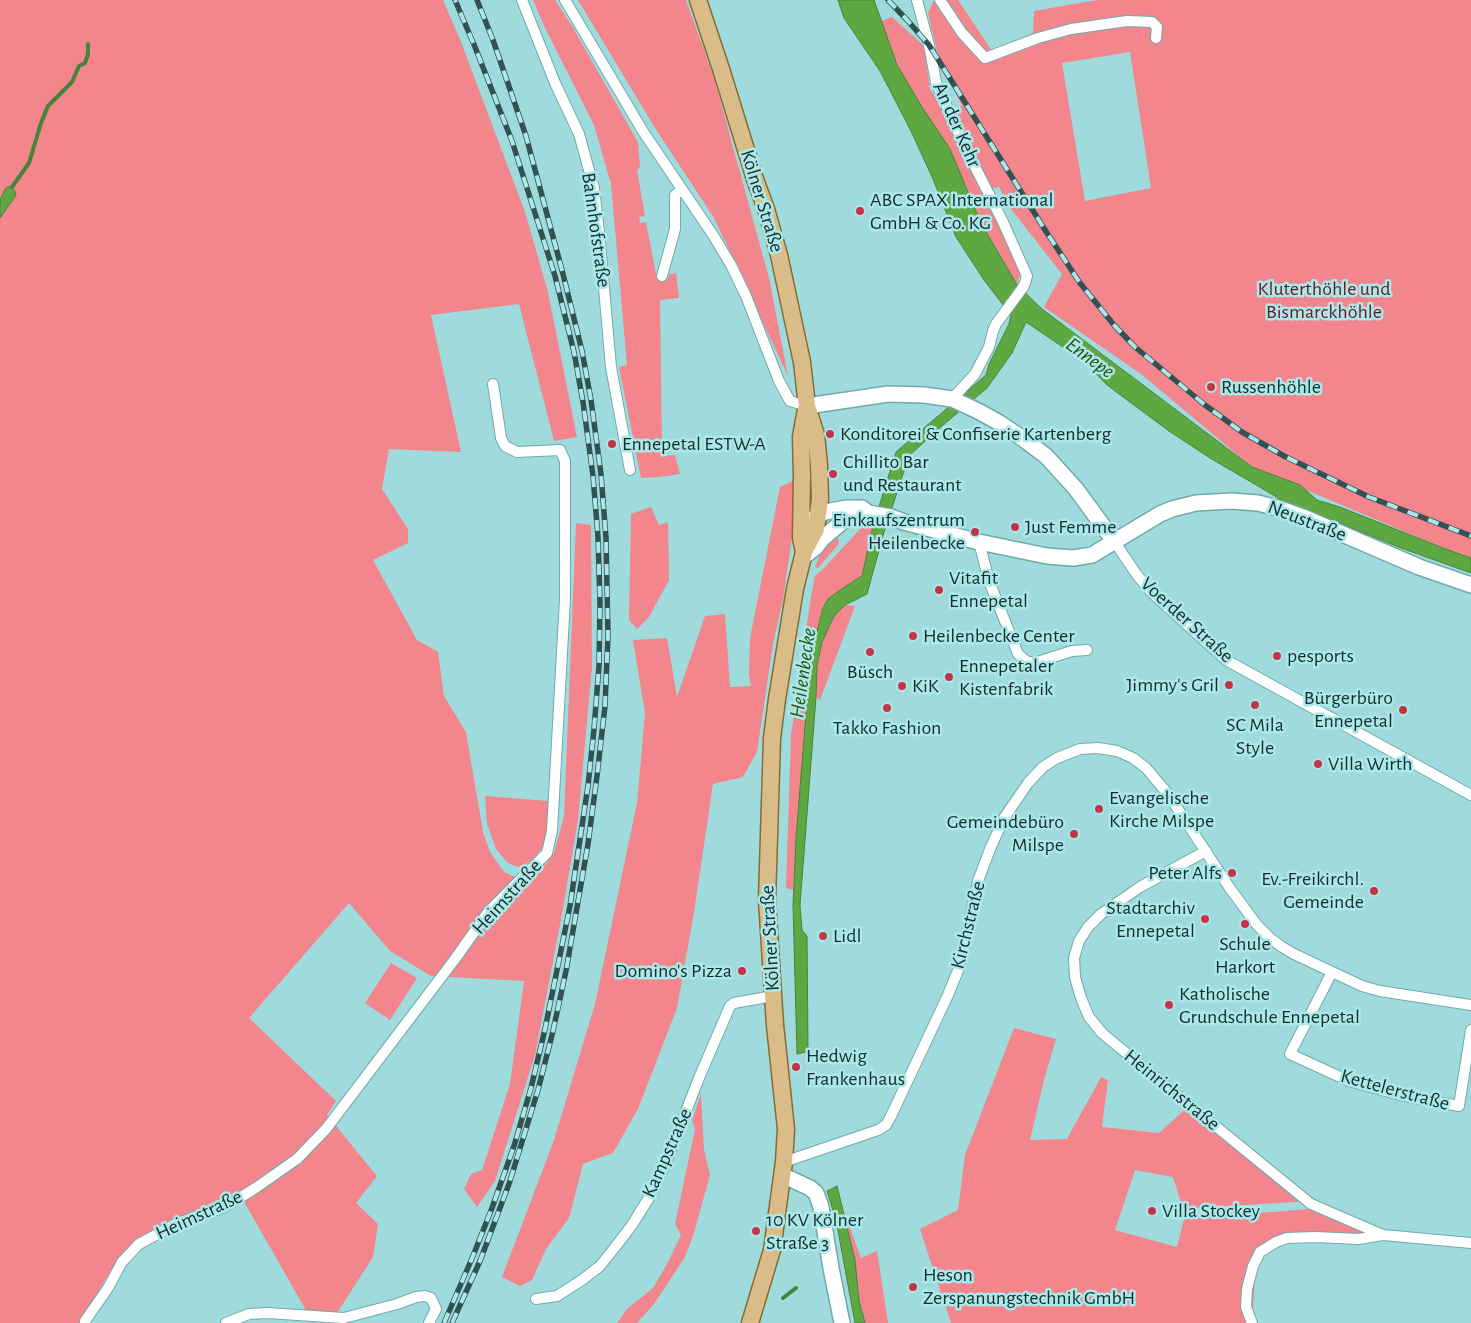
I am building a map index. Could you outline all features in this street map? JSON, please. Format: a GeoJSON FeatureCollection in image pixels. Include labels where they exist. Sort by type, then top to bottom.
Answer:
{"type":"FeatureCollection","features":[{"type":"Feature","properties":{"kind":"main road","name":"Kölner Straße"},"geometry":{"type":"LineString","coordinates":[[698,0],[767,214],[778,255],[802,362],[807,406],[816,435],[819,465],[820,498],[816,529],[804,555],[795,589],[776,699],[772,738],[766,900],[786,1129],[783,1168],[772,1250],[750,1323]]}},
{"type":"Feature","properties":{"kind":"main road"},"geometry":{"type":"LineString","coordinates":[[801,528],[818,515],[829,511],[862,508],[904,522],[979,542],[1047,556],[1073,558],[1092,554],[1114,541],[1076,489],[1046,456],[998,422],[952,399],[924,395],[888,394],[807,406]]}},
{"type":"Feature","properties":{"kind":"main road","name":"Kölner Straße"},"geometry":{"type":"LineString","coordinates":[[804,555],[801,538],[801,437],[807,406]]}},
{"type":"Feature","properties":{"kind":"main road","name":"Neustraße"},"geometry":{"type":"LineString","coordinates":[[1114,541],[1160,514],[1182,506],[1231,500],[1258,503],[1303,517],[1419,567],[1471,585]]}},
{"type":"Feature","properties":{"kind":"main road"},"geometry":{"type":"LineString","coordinates":[[804,555],[816,547],[823,538],[842,522],[848,519],[878,514]]}},
{"type":"Feature","properties":{"kind":"main road"},"geometry":{"type":"LineString","coordinates":[[783,1168],[810,1188],[816,1194],[822,1207],[842,1323]]}},
{"type":"Feature","properties":{"kind":"street","name":"Bahnhofstraße"},"geometry":{"type":"LineString","coordinates":[[522,0],[555,83],[578,134],[594,188],[611,367],[630,470]]}},
{"type":"Feature","properties":{"kind":"street"},"geometry":{"type":"LineString","coordinates":[[565,0],[644,133],[731,265],[746,296],[779,382],[790,401],[807,406]]}},
{"type":"Feature","properties":{"kind":"street","name":"An der Kehr"},"geometry":{"type":"LineString","coordinates":[[917,0],[929,45],[936,82],[961,139],[1022,262],[1026,276],[1024,286],[996,324],[989,347],[975,374],[952,399]]}},
{"type":"Feature","properties":{"kind":"street"},"geometry":{"type":"LineString","coordinates":[[940,0],[962,33],[985,58],[1038,38],[1071,29],[1127,21],[1152,22],[1157,27],[1156,38]]}},
{"type":"Feature","properties":{"kind":"street"},"geometry":{"type":"LineString","coordinates":[[662,276],[675,229],[676,195],[682,190]]}},
{"type":"Feature","properties":{"kind":"street","name":"Heimstraße"},"geometry":{"type":"LineString","coordinates":[[85,1323],[108,1288],[122,1262],[139,1244],[178,1223],[225,1207],[257,1187],[303,1153],[326,1129],[489,911],[547,854],[552,831],[565,599],[564,461],[560,450],[517,452],[505,446],[501,438],[493,384]]}},
{"type":"Feature","properties":{"kind":"street","name":"Voerder Straße"},"geometry":{"type":"LineString","coordinates":[[1114,541],[1152,593],[1226,660],[1471,795]]}},
{"type":"Feature","properties":{"kind":"street"},"geometry":{"type":"LineString","coordinates":[[979,542],[989,581],[1018,654],[1026,661],[1034,663],[1072,651],[1087,650]]}},
{"type":"Feature","properties":{"kind":"street","name":"Kirchstraße"},"geometry":{"type":"LineString","coordinates":[[783,1168],[878,1130],[886,1125],[959,968],[978,881],[1004,818],[1028,783],[1043,767],[1056,758],[1080,749],[1098,748],[1117,751],[1133,758],[1146,768],[1168,794],[1257,925],[1270,938],[1294,954],[1362,986],[1380,991],[1471,1005]]}},
{"type":"Feature","properties":{"kind":"street","name":"Heinrichstraße"},"geometry":{"type":"LineString","coordinates":[[1206,851],[1140,887],[1101,914],[1088,927],[1079,942],[1074,958],[1081,998],[1089,1017],[1102,1033],[1311,1204],[1383,1235],[1471,1243]]}},
{"type":"Feature","properties":{"kind":"street","name":"Kettelerstraße"},"geometry":{"type":"LineString","coordinates":[[1332,972],[1290,1054],[1349,1081],[1400,1095],[1459,1106],[1471,1030]]}},
{"type":"Feature","properties":{"kind":"street","name":"Kampstraße"},"geometry":{"type":"LineString","coordinates":[[536,1299],[557,1296],[582,1280],[600,1266],[616,1246],[650,1196],[730,1006],[734,1003],[773,996]]}},
{"type":"Feature","properties":{"kind":"street"},"geometry":{"type":"LineString","coordinates":[[1252,1323],[1246,1307],[1247,1289],[1253,1266],[1260,1252],[1276,1242],[1287,1238],[1358,1239],[1383,1235]]}},
{"type":"Feature","properties":{"kind":"street"},"geometry":{"type":"LineString","coordinates":[[226,1323],[249,1314],[267,1313],[344,1318],[425,1296],[431,1298],[436,1309],[429,1323]]}},
{"type":"Feature","properties":{"kind":"green space"},"geometry":{"type":"Polygon","coordinates":[[[0,0],[443,0],[461,42],[525,212],[548,292],[577,437],[554,441],[519,304],[431,315],[461,452],[389,449],[382,489],[408,529],[408,543],[373,560],[417,640],[438,652],[444,696],[466,732],[483,832],[490,852],[504,872],[530,884],[554,853],[564,816],[576,523],[591,525],[592,667],[578,820],[535,1055],[495,1181],[477,1207],[464,1189],[471,1174],[482,1170],[510,1084],[524,981],[431,976],[390,951],[349,903],[249,1018],[336,1101],[327,1115],[377,1176],[356,1203],[378,1224],[373,1257],[337,1313],[307,1312],[239,1193],[177,1218],[136,1241],[118,1259],[80,1321],[81,1323],[0,1323],[0,0]]]}},
{"type":"Feature","properties":{"kind":"green space"},"geometry":{"type":"Polygon","coordinates":[[[533,0],[555,0],[572,26],[638,142],[640,167],[637,170],[645,216],[639,217],[640,223],[646,222],[657,279],[667,280],[670,274],[676,273],[679,298],[660,300],[662,447],[665,456],[675,455],[680,474],[641,478],[619,367],[627,365],[611,184],[594,125],[544,26],[533,0]]]}},
{"type":"Feature","properties":{"kind":"green space"},"geometry":{"type":"Polygon","coordinates":[[[578,0],[686,0],[715,81],[769,278],[788,376],[714,218],[655,128],[578,0]]]}},
{"type":"Feature","properties":{"kind":"green space","name":"Kluterthöhle und Bismarckhöhle"},"geometry":{"type":"Polygon","coordinates":[[[934,0],[958,0],[992,51],[1033,33],[1034,11],[1097,0],[1471,0],[1471,558],[1443,548],[1252,467],[1141,374],[1044,307],[1062,274],[1011,209],[999,187],[984,190],[1021,270],[1017,285],[981,223],[970,196],[897,65],[881,21],[892,17],[924,46],[930,89],[946,112],[962,106],[938,56],[928,13],[934,0]],[[1130,52],[1062,63],[1085,201],[1151,188],[1130,52]]]}},
{"type":"Feature","properties":{"kind":"green space"},"geometry":{"type":"Polygon","coordinates":[[[793,481],[796,499],[793,530],[757,752],[743,777],[713,784],[694,912],[677,1008],[638,1109],[613,1153],[583,1164],[569,1218],[546,1249],[532,1280],[520,1286],[502,1277],[554,1140],[595,1004],[637,803],[645,713],[633,640],[667,638],[677,697],[705,616],[725,614],[730,687],[751,686],[749,675],[750,638],[780,487],[793,481]]]}},
{"type":"Feature","properties":{"kind":"green space"},"geometry":{"type":"Polygon","coordinates":[[[651,507],[659,525],[668,522],[669,580],[649,617],[637,629],[629,620],[631,514],[651,507]]]}},
{"type":"Feature","properties":{"kind":"green space"},"geometry":{"type":"Polygon","coordinates":[[[866,525],[873,526],[862,576],[843,588],[823,608],[812,651],[793,890],[786,888],[791,735],[815,576],[866,525]]]}},
{"type":"Feature","properties":{"kind":"green space"},"geometry":{"type":"Polygon","coordinates":[[[836,535],[839,541],[838,545],[818,568],[815,567],[822,549],[836,535]]]}},
{"type":"Feature","properties":{"kind":"green space"},"geometry":{"type":"Polygon","coordinates":[[[845,605],[855,606],[820,700],[816,697],[817,666],[822,642],[834,616],[845,605]]]}},
{"type":"Feature","properties":{"kind":"green space"},"geometry":{"type":"Polygon","coordinates":[[[485,796],[549,801],[547,831],[543,847],[532,861],[519,867],[508,863],[496,849],[487,824],[485,796]]]}},
{"type":"Feature","properties":{"kind":"green space"},"geometry":{"type":"Polygon","coordinates":[[[391,963],[417,978],[390,1020],[365,1003],[391,963]]]}},
{"type":"Feature","properties":{"kind":"green space"},"geometry":{"type":"Polygon","coordinates":[[[1014,1028],[1056,1039],[1030,1140],[1067,1139],[1101,1077],[1108,1080],[1102,1127],[1159,1133],[1191,1104],[1309,1201],[1183,1209],[1173,1177],[1135,1170],[1115,1230],[1177,1247],[1184,1219],[1322,1208],[1365,1227],[1364,1242],[1289,1241],[1264,1253],[1255,1276],[1253,1308],[1256,1323],[951,1323],[920,1229],[958,1210],[965,1155],[1014,1028]]]}},
{"type":"Feature","properties":{"kind":"green space"},"geometry":{"type":"Polygon","coordinates":[[[701,1094],[704,1149],[710,1175],[694,1233],[685,1257],[654,1304],[637,1323],[617,1323],[627,1309],[653,1288],[681,1235],[675,1224],[695,1129],[692,1120],[701,1094]]]}},
{"type":"Feature","properties":{"kind":"green space"},"geometry":{"type":"Polygon","coordinates":[[[844,1211],[861,1258],[877,1251],[888,1323],[865,1323],[859,1301],[844,1211]]]}},
{"type":"Feature","properties":{"kind":"water","name":"Ennepe"},"geometry":{"type":"Polygon","coordinates":[[[838,0],[874,0],[897,65],[950,149],[981,223],[1017,285],[1042,309],[1252,467],[1300,485],[1317,500],[1340,507],[1471,558],[1471,573],[1401,548],[1280,499],[1210,458],[1169,431],[1107,385],[1085,362],[1026,322],[1012,353],[987,388],[909,456],[884,532],[867,594],[845,605],[834,616],[822,642],[817,666],[800,905],[802,930],[807,936],[808,1049],[806,1052],[797,1054],[793,905],[796,838],[810,665],[823,608],[828,599],[862,576],[873,526],[896,452],[986,375],[989,364],[1009,324],[1011,315],[984,280],[956,237],[911,131],[880,71],[844,18],[838,0]]]}},
{"type":"Feature","properties":{"kind":"water"},"geometry":{"type":"Polygon","coordinates":[[[12,187],[16,195],[0,218],[0,200],[5,189],[12,187]]]}},
{"type":"Feature","properties":{"kind":"water"},"geometry":{"type":"Polygon","coordinates":[[[837,1186],[855,1260],[859,1301],[865,1323],[855,1323],[836,1220],[827,1191],[837,1186]]]}},
{"type":"Feature","properties":{"kind":"waterway"},"geometry":{"type":"LineString","coordinates":[[12,187],[29,163],[48,106],[72,82],[79,66],[85,63],[88,54],[88,44]]}},
{"type":"Feature","properties":{"kind":"waterway"},"geometry":{"type":"LineString","coordinates":[[783,1298],[796,1288]]}},
{"type":"Feature","properties":{"kind":"railway"},"geometry":{"type":"LineString","coordinates":[[444,1323],[492,1208],[514,1146],[531,1088],[545,1029],[570,906],[588,786],[599,666],[600,603],[598,537],[593,476],[574,352],[555,276],[512,141],[455,0]]}},
{"type":"Feature","properties":{"kind":"railway"},"geometry":{"type":"LineString","coordinates":[[452,1323],[480,1261],[509,1184],[538,1090],[553,1031],[566,971],[588,844],[605,706],[608,635],[606,538],[601,474],[582,351],[526,136],[477,0]]}},
{"type":"Feature","properties":{"kind":"railway"},"geometry":{"type":"LineString","coordinates":[[888,0],[929,45],[1080,283],[1114,325],[1135,347],[1205,405],[1242,432],[1284,456],[1369,497],[1471,536]]}},
{"type":"Feature","properties":{"kind":"place","name":"ABC SPAX International GmbH & Co. KG"},"geometry":{"type":"Point","coordinates":[860,211]}},
{"type":"Feature","properties":{"kind":"place","name":"Russenhöhle"},"geometry":{"type":"Point","coordinates":[1211,387]}},
{"type":"Feature","properties":{"kind":"place","name":"Konditorei & Confiserie Kartenberg"},"geometry":{"type":"Point","coordinates":[830,434]}},
{"type":"Feature","properties":{"kind":"place","name":"Ennepetal ESTW-A"},"geometry":{"type":"Point","coordinates":[612,444]}},
{"type":"Feature","properties":{"kind":"place","name":"Chillito Bar und Restaurant"},"geometry":{"type":"Point","coordinates":[833,474]}},
{"type":"Feature","properties":{"kind":"place","name":"Just Femme"},"geometry":{"type":"Point","coordinates":[1015,527]}},
{"type":"Feature","properties":{"kind":"place","name":"Einkaufszentrum Heilenbecke"},"geometry":{"type":"Point","coordinates":[975,532]}},
{"type":"Feature","properties":{"kind":"place","name":"Vitafit Ennepetal"},"geometry":{"type":"Point","coordinates":[939,590]}},
{"type":"Feature","properties":{"kind":"place","name":"Heilenbecke Center"},"geometry":{"type":"Point","coordinates":[913,636]}},
{"type":"Feature","properties":{"kind":"place","name":"Büsch"},"geometry":{"type":"Point","coordinates":[870,652]}},
{"type":"Feature","properties":{"kind":"place","name":"pesports"},"geometry":{"type":"Point","coordinates":[1277,656]}},
{"type":"Feature","properties":{"kind":"place","name":"Ennepetaler Kistenfabrik"},"geometry":{"type":"Point","coordinates":[949,677]}},
{"type":"Feature","properties":{"kind":"place","name":"Jimmy's Gril"},"geometry":{"type":"Point","coordinates":[1229,685]}},
{"type":"Feature","properties":{"kind":"place","name":"KiK"},"geometry":{"type":"Point","coordinates":[902,686]}},
{"type":"Feature","properties":{"kind":"place","name":"SC Mila Style"},"geometry":{"type":"Point","coordinates":[1255,705]}},
{"type":"Feature","properties":{"kind":"place","name":"Takko Fashion"},"geometry":{"type":"Point","coordinates":[887,708]}},
{"type":"Feature","properties":{"kind":"place","name":"Bürgerbüro Ennepetal"},"geometry":{"type":"Point","coordinates":[1403,710]}},
{"type":"Feature","properties":{"kind":"place","name":"Villa Wirth"},"geometry":{"type":"Point","coordinates":[1318,764]}},
{"type":"Feature","properties":{"kind":"place","name":"Evangelische Kirche Milspe"},"geometry":{"type":"Point","coordinates":[1099,809]}},
{"type":"Feature","properties":{"kind":"place","name":"Gemeindebüro Milspe"},"geometry":{"type":"Point","coordinates":[1074,834]}},
{"type":"Feature","properties":{"kind":"place","name":"Peter Alfs"},"geometry":{"type":"Point","coordinates":[1232,873]}},
{"type":"Feature","properties":{"kind":"place","name":"Ev.-Freikirchl. Gemeinde"},"geometry":{"type":"Point","coordinates":[1374,891]}},
{"type":"Feature","properties":{"kind":"place","name":"Stadtarchiv Ennepetal"},"geometry":{"type":"Point","coordinates":[1205,919]}},
{"type":"Feature","properties":{"kind":"place","name":"Schule Harkort"},"geometry":{"type":"Point","coordinates":[1245,924]}},
{"type":"Feature","properties":{"kind":"place","name":"Lidl"},"geometry":{"type":"Point","coordinates":[823,936]}},
{"type":"Feature","properties":{"kind":"place","name":"Domino's Pizza"},"geometry":{"type":"Point","coordinates":[742,971]}},
{"type":"Feature","properties":{"kind":"place","name":"Katholische Grundschule Ennepetal"},"geometry":{"type":"Point","coordinates":[1169,1005]}},
{"type":"Feature","properties":{"kind":"place","name":"Hedwig Frankenhaus"},"geometry":{"type":"Point","coordinates":[796,1067]}},
{"type":"Feature","properties":{"kind":"place","name":"Villa Stockey"},"geometry":{"type":"Point","coordinates":[1152,1211]}},
{"type":"Feature","properties":{"kind":"place","name":"10 KV Kölner Straße 3"},"geometry":{"type":"Point","coordinates":[756,1231]}},
{"type":"Feature","properties":{"kind":"place","name":"Heson Zerspanungstechnik GmbH"},"geometry":{"type":"Point","coordinates":[913,1287]}},
{"type":"Feature","properties":{"kind":"water label","name":"Heilenbecke"},"geometry":{"type":"Point","coordinates":[803,673]}}]}
